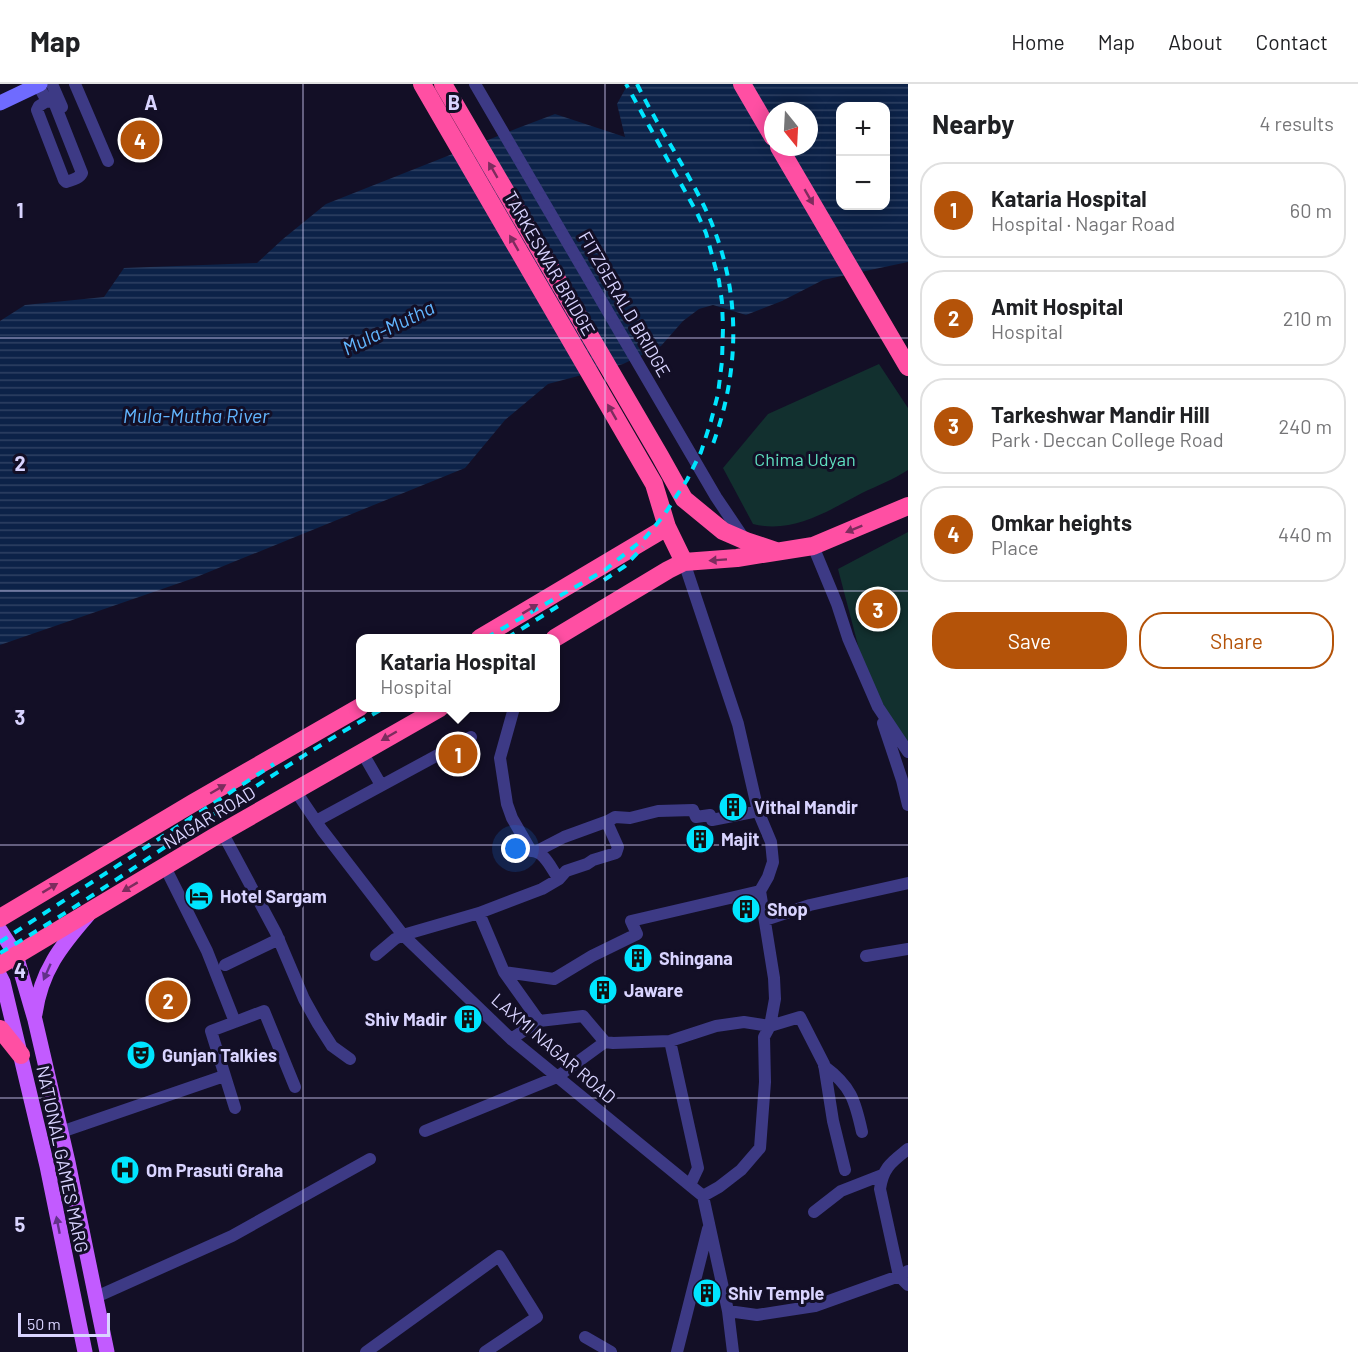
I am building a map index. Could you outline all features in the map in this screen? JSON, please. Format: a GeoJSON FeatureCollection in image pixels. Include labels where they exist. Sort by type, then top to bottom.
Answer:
{"type":"FeatureCollection","features":[{"type":"Feature","properties":{"kind":"highway","name":"TARKESWAR BRIDGE"},"geometry":{"type":"LineString","coordinates":[[422,84],[654,484]]}},
{"type":"Feature","properties":{"kind":"highway","name":"TARKESWAR BRIDGE"},"geometry":{"type":"LineString","coordinates":[[443,84],[684,500],[723,531],[746,541]]}},
{"type":"Feature","properties":{"kind":"highway"},"geometry":{"type":"LineString","coordinates":[[742,84],[764,122]]}},
{"type":"Feature","properties":{"kind":"highway"},"geometry":{"type":"LineString","coordinates":[[784,156],[908,366]]}},
{"type":"Feature","properties":{"kind":"highway"},"geometry":{"type":"LineString","coordinates":[[671,475],[654,484],[668,527],[684,562]]}},
{"type":"Feature","properties":{"kind":"highway"},"geometry":{"type":"LineString","coordinates":[[560,636],[684,562],[737,558],[813,546],[908,506]]}},
{"type":"Feature","properties":{"kind":"highway"},"geometry":{"type":"LineString","coordinates":[[488,634],[668,527]]}},
{"type":"Feature","properties":{"kind":"highway"},"geometry":{"type":"LineString","coordinates":[[746,541],[776,551]]}},
{"type":"Feature","properties":{"kind":"highway","name":"NAGAR ROAD"},"geometry":{"type":"LineString","coordinates":[[0,918],[356,709]]}},
{"type":"Feature","properties":{"kind":"highway","name":"NAGAR ROAD"},"geometry":{"type":"LineString","coordinates":[[0,965],[222,832],[433,712]]}},
{"type":"Feature","properties":{"kind":"highway"},"geometry":{"type":"LineString","coordinates":[[0,1029],[21,1055]]}},
{"type":"Feature","properties":{"kind":"main road"},"geometry":{"type":"LineString","coordinates":[[34,1020],[37,1000],[55,955],[94,909]]}},
{"type":"Feature","properties":{"kind":"main road","name":"NATIONAL GAMES MARG"},"geometry":{"type":"LineString","coordinates":[[0,930],[16,955],[34,1020],[61,1132],[108,1352]]}},
{"type":"Feature","properties":{"kind":"main road","name":"NATIONAL GAMES MARG"},"geometry":{"type":"LineString","coordinates":[[0,976],[47,1166],[85,1352]]}},
{"type":"Feature","properties":{"kind":"street"},"geometry":{"type":"LineString","coordinates":[[0,103],[44,84],[91,171]]}},
{"type":"Feature","properties":{"kind":"street","name":"FITZGERALD BRIDGE"},"geometry":{"type":"LineString","coordinates":[[474,84],[716,497],[746,541]]}},
{"type":"Feature","properties":{"kind":"street"},"geometry":{"type":"LineString","coordinates":[[53,100],[82,173],[75,179],[66,182],[64,180],[37,110],[39,106],[76,87],[108,161]]}},
{"type":"Feature","properties":{"kind":"street"},"geometry":{"type":"LineString","coordinates":[[813,546],[837,604],[848,638],[878,707],[908,805]]}},
{"type":"Feature","properties":{"kind":"street"},"geometry":{"type":"LineString","coordinates":[[684,562],[738,724],[758,811],[771,842],[773,862],[760,891],[774,978],[775,999],[770,1026],[764,1037],[765,1082],[760,1148],[741,1170],[703,1196],[728,1311],[733,1352]]}},
{"type":"Feature","properties":{"kind":"street"},"geometry":{"type":"LineString","coordinates":[[878,707],[908,752]]}},
{"type":"Feature","properties":{"kind":"street"},"geometry":{"type":"LineString","coordinates":[[513,712],[500,758],[507,804],[512,818],[531,851],[537,851],[564,837],[615,817],[630,818],[658,811],[693,810],[696,817],[710,814],[712,820],[758,811]]}},
{"type":"Feature","properties":{"kind":"street"},"geometry":{"type":"LineString","coordinates":[[316,821],[471,737]]}},
{"type":"Feature","properties":{"kind":"street"},"geometry":{"type":"LineString","coordinates":[[362,752],[381,785]]}},
{"type":"Feature","properties":{"kind":"street","name":"LAXMI NAGAR ROAD"},"geometry":{"type":"LineString","coordinates":[[295,790],[403,935],[511,1039],[703,1196]]}},
{"type":"Feature","properties":{"kind":"street"},"geometry":{"type":"LineString","coordinates":[[376,955],[403,935],[479,913],[542,889],[559,879],[566,871],[616,853],[618,847],[608,821]]}},
{"type":"Feature","properties":{"kind":"street"},"geometry":{"type":"LineString","coordinates":[[222,832],[279,939],[304,999],[318,1024],[332,1046],[350,1059]]}},
{"type":"Feature","properties":{"kind":"street"},"geometry":{"type":"LineString","coordinates":[[537,851],[543,855],[559,879]]}},
{"type":"Feature","properties":{"kind":"street"},"geometry":{"type":"LineString","coordinates":[[165,867],[207,951],[236,1022]]}},
{"type":"Feature","properties":{"kind":"street"},"geometry":{"type":"LineString","coordinates":[[765,920],[810,905],[908,883]]}},
{"type":"Feature","properties":{"kind":"street"},"geometry":{"type":"LineString","coordinates":[[504,972],[554,979],[592,956],[637,934],[630,921],[760,891]]}},
{"type":"Feature","properties":{"kind":"street"},"geometry":{"type":"LineString","coordinates":[[479,913],[504,972],[539,1021]]}},
{"type":"Feature","properties":{"kind":"street"},"geometry":{"type":"LineString","coordinates":[[225,965],[279,939]]}},
{"type":"Feature","properties":{"kind":"street"},"geometry":{"type":"LineString","coordinates":[[866,956],[908,949]]}},
{"type":"Feature","properties":{"kind":"street"},"geometry":{"type":"LineString","coordinates":[[235,1108],[211,1031],[264,1011],[295,1087]]}},
{"type":"Feature","properties":{"kind":"street"},"geometry":{"type":"LineString","coordinates":[[511,1039],[539,1021],[582,1016],[605,1042],[613,1043],[670,1041],[716,1026],[744,1022],[770,1026],[800,1017],[824,1065],[833,1121],[845,1170]]}},
{"type":"Feature","properties":{"kind":"street"},"geometry":{"type":"LineString","coordinates":[[670,1041],[699,1168],[690,1185]]}},
{"type":"Feature","properties":{"kind":"street"},"geometry":{"type":"LineString","coordinates":[[425,1131],[557,1077],[605,1042]]}},
{"type":"Feature","properties":{"kind":"street"},"geometry":{"type":"LineString","coordinates":[[824,1065],[851,1094],[862,1132]]}},
{"type":"Feature","properties":{"kind":"street"},"geometry":{"type":"LineString","coordinates":[[61,1132],[224,1076]]}},
{"type":"Feature","properties":{"kind":"street"},"geometry":{"type":"LineString","coordinates":[[728,1311],[758,1315],[815,1306],[905,1277],[880,1188],[882,1175],[893,1160],[908,1149]]}},
{"type":"Feature","properties":{"kind":"street"},"geometry":{"type":"LineString","coordinates":[[96,1297],[232,1236],[370,1159]]}},
{"type":"Feature","properties":{"kind":"street"},"geometry":{"type":"LineString","coordinates":[[814,1212],[841,1191],[882,1175]]}},
{"type":"Feature","properties":{"kind":"street"},"geometry":{"type":"LineString","coordinates":[[677,1352],[709,1225]]}},
{"type":"Feature","properties":{"kind":"street"},"geometry":{"type":"LineString","coordinates":[[366,1352],[499,1256],[537,1317],[485,1352]]}},
{"type":"Feature","properties":{"kind":"street"},"geometry":{"type":"LineString","coordinates":[[585,1338],[611,1352]]}},
{"type":"Feature","properties":{"kind":"green space","name":"Chima Udyan"},"geometry":{"type":"Polygon","coordinates":[[[879,364],[908,408],[908,470],[810,519],[782,526],[753,524],[723,468],[768,414],[879,364]]]}},
{"type":"Feature","properties":{"kind":"green space"},"geometry":{"type":"Polygon","coordinates":[[[908,532],[908,750],[878,707],[859,649],[838,569],[908,532]]]}},
{"type":"Feature","properties":{"kind":"water","name":"Mula-Mutha River"},"geometry":{"type":"Polygon","coordinates":[[[628,84],[908,84],[908,262],[823,280],[782,301],[746,315],[713,305],[699,309],[683,321],[661,346],[623,364],[548,384],[505,420],[465,468],[194,578],[0,645],[0,321],[25,305],[104,297],[124,268],[257,263],[326,204],[555,114],[625,137],[617,104],[628,84]]]}},
{"type":"Feature","properties":{"kind":"railway"},"geometry":{"type":"LineString","coordinates":[[493,634],[605,570],[646,537],[687,480],[701,452],[718,394],[722,361],[722,302],[719,281],[706,233],[626,84]]}},
{"type":"Feature","properties":{"kind":"railway"},"geometry":{"type":"LineString","coordinates":[[637,84],[703,204],[716,233],[725,263],[731,293],[733,353],[729,384],[713,444]]}},
{"type":"Feature","properties":{"kind":"railway"},"geometry":{"type":"LineString","coordinates":[[604,580],[625,566],[643,547]]}},
{"type":"Feature","properties":{"kind":"railway"},"geometry":{"type":"LineString","coordinates":[[513,634],[560,605]]}},
{"type":"Feature","properties":{"kind":"railway"},"geometry":{"type":"LineString","coordinates":[[0,953],[97,893],[286,767],[377,712]]}},
{"type":"Feature","properties":{"kind":"railway"},"geometry":{"type":"LineString","coordinates":[[0,942],[274,764]]}},
{"type":"Feature","properties":{"kind":"place","name":"Omkar heights"},"geometry":{"type":"Point","coordinates":[140,140]}},
{"type":"Feature","properties":{"kind":"place","name":"Tarkeshwar Mandir Hill"},"geometry":{"type":"Point","coordinates":[878,609]}},
{"type":"Feature","properties":{"kind":"place","name":"Kataria Hospital"},"geometry":{"type":"Point","coordinates":[458,754]}},
{"type":"Feature","properties":{"kind":"place","name":"Vithal Mandir"},"geometry":{"type":"Point","coordinates":[733,807]}},
{"type":"Feature","properties":{"kind":"place","name":"Majit"},"geometry":{"type":"Point","coordinates":[700,839]}},
{"type":"Feature","properties":{"kind":"place","name":"Hotel Sargam"},"geometry":{"type":"Point","coordinates":[199,896]}},
{"type":"Feature","properties":{"kind":"place","name":"Shop"},"geometry":{"type":"Point","coordinates":[746,909]}},
{"type":"Feature","properties":{"kind":"place","name":"Shingana"},"geometry":{"type":"Point","coordinates":[638,958]}},
{"type":"Feature","properties":{"kind":"place","name":"Jaware"},"geometry":{"type":"Point","coordinates":[603,990]}},
{"type":"Feature","properties":{"kind":"place","name":"Amit Hospital"},"geometry":{"type":"Point","coordinates":[168,1000]}},
{"type":"Feature","properties":{"kind":"place","name":"Shiv Madir"},"geometry":{"type":"Point","coordinates":[468,1019]}},
{"type":"Feature","properties":{"kind":"place","name":"Gunjan Talkies"},"geometry":{"type":"Point","coordinates":[141,1055]}},
{"type":"Feature","properties":{"kind":"place","name":"Om Prasuti Graha"},"geometry":{"type":"Point","coordinates":[125,1170]}},
{"type":"Feature","properties":{"kind":"place","name":"Shiv Temple"},"geometry":{"type":"Point","coordinates":[707,1293]}},
{"type":"Feature","properties":{"kind":"water label","name":"Mula-Mutha"},"geometry":{"type":"Point","coordinates":[388,327]}}]}
